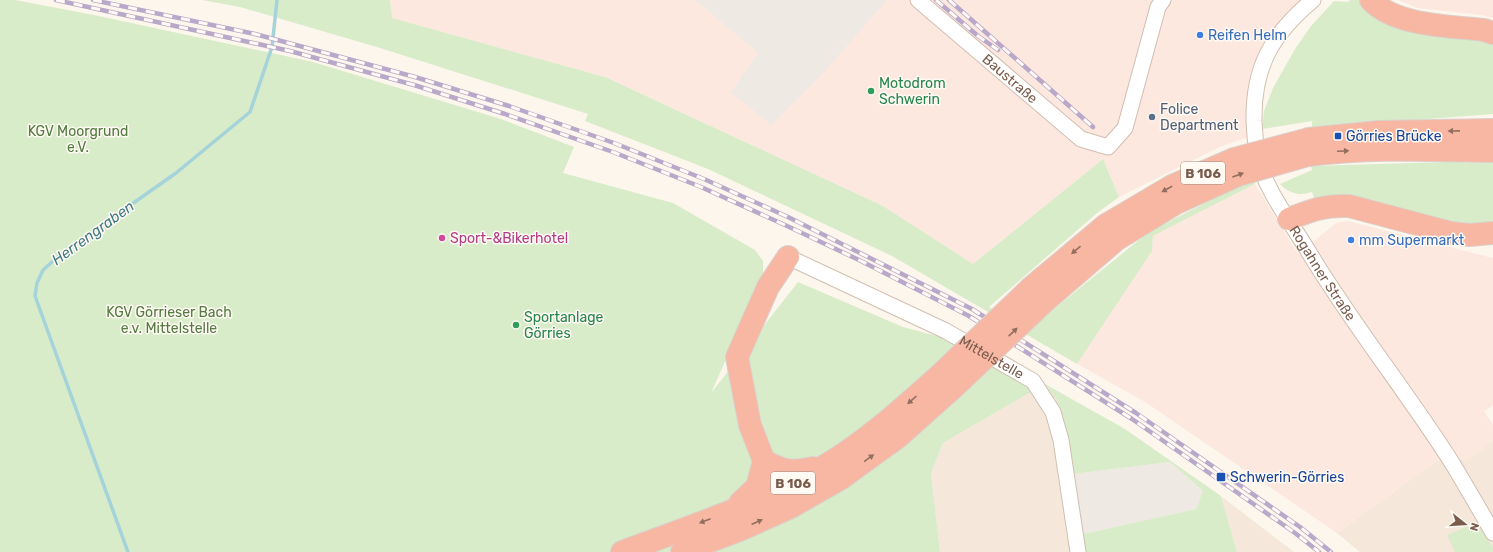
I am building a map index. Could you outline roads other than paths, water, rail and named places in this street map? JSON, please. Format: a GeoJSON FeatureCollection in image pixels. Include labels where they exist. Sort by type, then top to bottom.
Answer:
{"type":"FeatureCollection","features":[{"type":"Feature","properties":{"kind":"highway"},"geometry":{"type":"LineString","coordinates":[[1371,0],[1376,6],[1396,17],[1417,22],[1484,30],[1493,33]]}},
{"type":"Feature","properties":{"kind":"highway","name":"B 106"},"geometry":{"type":"LineString","coordinates":[[682,552],[742,529],[791,507],[840,479],[898,437],[948,380],[1038,294],[1111,232],[1238,175],[1309,147],[1379,132],[1493,130]]}},
{"type":"Feature","properties":{"kind":"highway","name":"B 106"},"geometry":{"type":"LineString","coordinates":[[1309,147],[1338,151],[1493,150]]}},
{"type":"Feature","properties":{"kind":"highway"},"geometry":{"type":"LineString","coordinates":[[1379,150],[1396,156],[1472,155],[1493,157]]}},
{"type":"Feature","properties":{"kind":"highway"},"geometry":{"type":"LineString","coordinates":[[1289,219],[1318,208],[1350,206],[1451,233],[1469,235],[1493,233]]}},
{"type":"Feature","properties":{"kind":"highway"},"geometry":{"type":"LineString","coordinates":[[731,511],[757,488],[764,462],[750,425],[737,357],[768,287],[788,257]]}},
{"type":"Feature","properties":{"kind":"highway","name":"B 106"},"geometry":{"type":"LineString","coordinates":[[622,552],[731,511],[780,490],[828,464],[948,380]]}},
{"type":"Feature","properties":{"kind":"highway"},"geometry":{"type":"LineString","coordinates":[[764,462],[784,470],[803,470],[828,464]]}},
{"type":"Feature","properties":{"kind":"street","name":"Baustraße"},"geometry":{"type":"LineString","coordinates":[[918,0],[1081,139],[1108,147],[1125,128],[1158,7],[1163,0]]}},
{"type":"Feature","properties":{"kind":"street","name":"Rogahner Straße"},"geometry":{"type":"LineString","coordinates":[[1313,0],[1288,23],[1269,48],[1263,61],[1256,86],[1254,111],[1258,158],[1268,184],[1317,266],[1453,465],[1493,533]]}},
{"type":"Feature","properties":{"kind":"street","name":"Mittelstelle"},"geometry":{"type":"LineString","coordinates":[[788,257],[946,331],[1033,381],[1053,412],[1060,440],[1078,552]]}},
{"type":"Feature","properties":{"kind":"waterway","name":"Herrengraben"},"geometry":{"type":"LineString","coordinates":[[128,552],[35,296],[37,283],[43,270],[61,254],[176,173],[250,112],[272,47],[277,0]]}},
{"type":"Feature","properties":{"kind":"railway"},"geometry":{"type":"LineString","coordinates":[[56,0],[290,51],[414,85],[505,114],[613,152],[701,187],[859,260],[969,316],[1132,419],[1295,533],[1319,552]]}},
{"type":"Feature","properties":{"kind":"railway"},"geometry":{"type":"LineString","coordinates":[[93,0],[255,34],[415,77],[509,106],[614,143],[704,179],[788,217],[972,309],[1136,413],[1300,527],[1331,552]]}},
{"type":"Feature","properties":{"kind":"railway"},"geometry":{"type":"LineString","coordinates":[[936,0],[978,36],[998,50]]}},
{"type":"Feature","properties":{"kind":"railway"},"geometry":{"type":"LineString","coordinates":[[949,0],[1093,127]]}},
{"type":"Feature","properties":{"kind":"place","name":"Reifen Helm"},"geometry":{"type":"Point","coordinates":[1200,35]}},
{"type":"Feature","properties":{"kind":"place","name":"Motodrom Schwerin"},"geometry":{"type":"Point","coordinates":[871,91]}},
{"type":"Feature","properties":{"kind":"place","name":"Folice Department"},"geometry":{"type":"Point","coordinates":[1152,117]}},
{"type":"Feature","properties":{"kind":"place","name":"Görries Brücke"},"geometry":{"type":"Point","coordinates":[1338,136]}},
{"type":"Feature","properties":{"kind":"place","name":"Sport-&Bikerhotel"},"geometry":{"type":"Point","coordinates":[442,238]}},
{"type":"Feature","properties":{"kind":"place","name":"mm Supermarkt"},"geometry":{"type":"Point","coordinates":[1351,240]}},
{"type":"Feature","properties":{"kind":"place","name":"Sportanlage Görries"},"geometry":{"type":"Point","coordinates":[516,325]}},
{"type":"Feature","properties":{"kind":"place","name":"Schwerin-Görries"},"geometry":{"type":"Point","coordinates":[1221,477]}},
{"type":"Feature","properties":{"kind":"park label","name":"KGV Moorgrund e.V."},"geometry":{"type":"Point","coordinates":[78,140]}},
{"type":"Feature","properties":{"kind":"park label","name":"KGV Görrieser Bach e.v. Mittelstelle"},"geometry":{"type":"Point","coordinates":[169,320]}}]}
